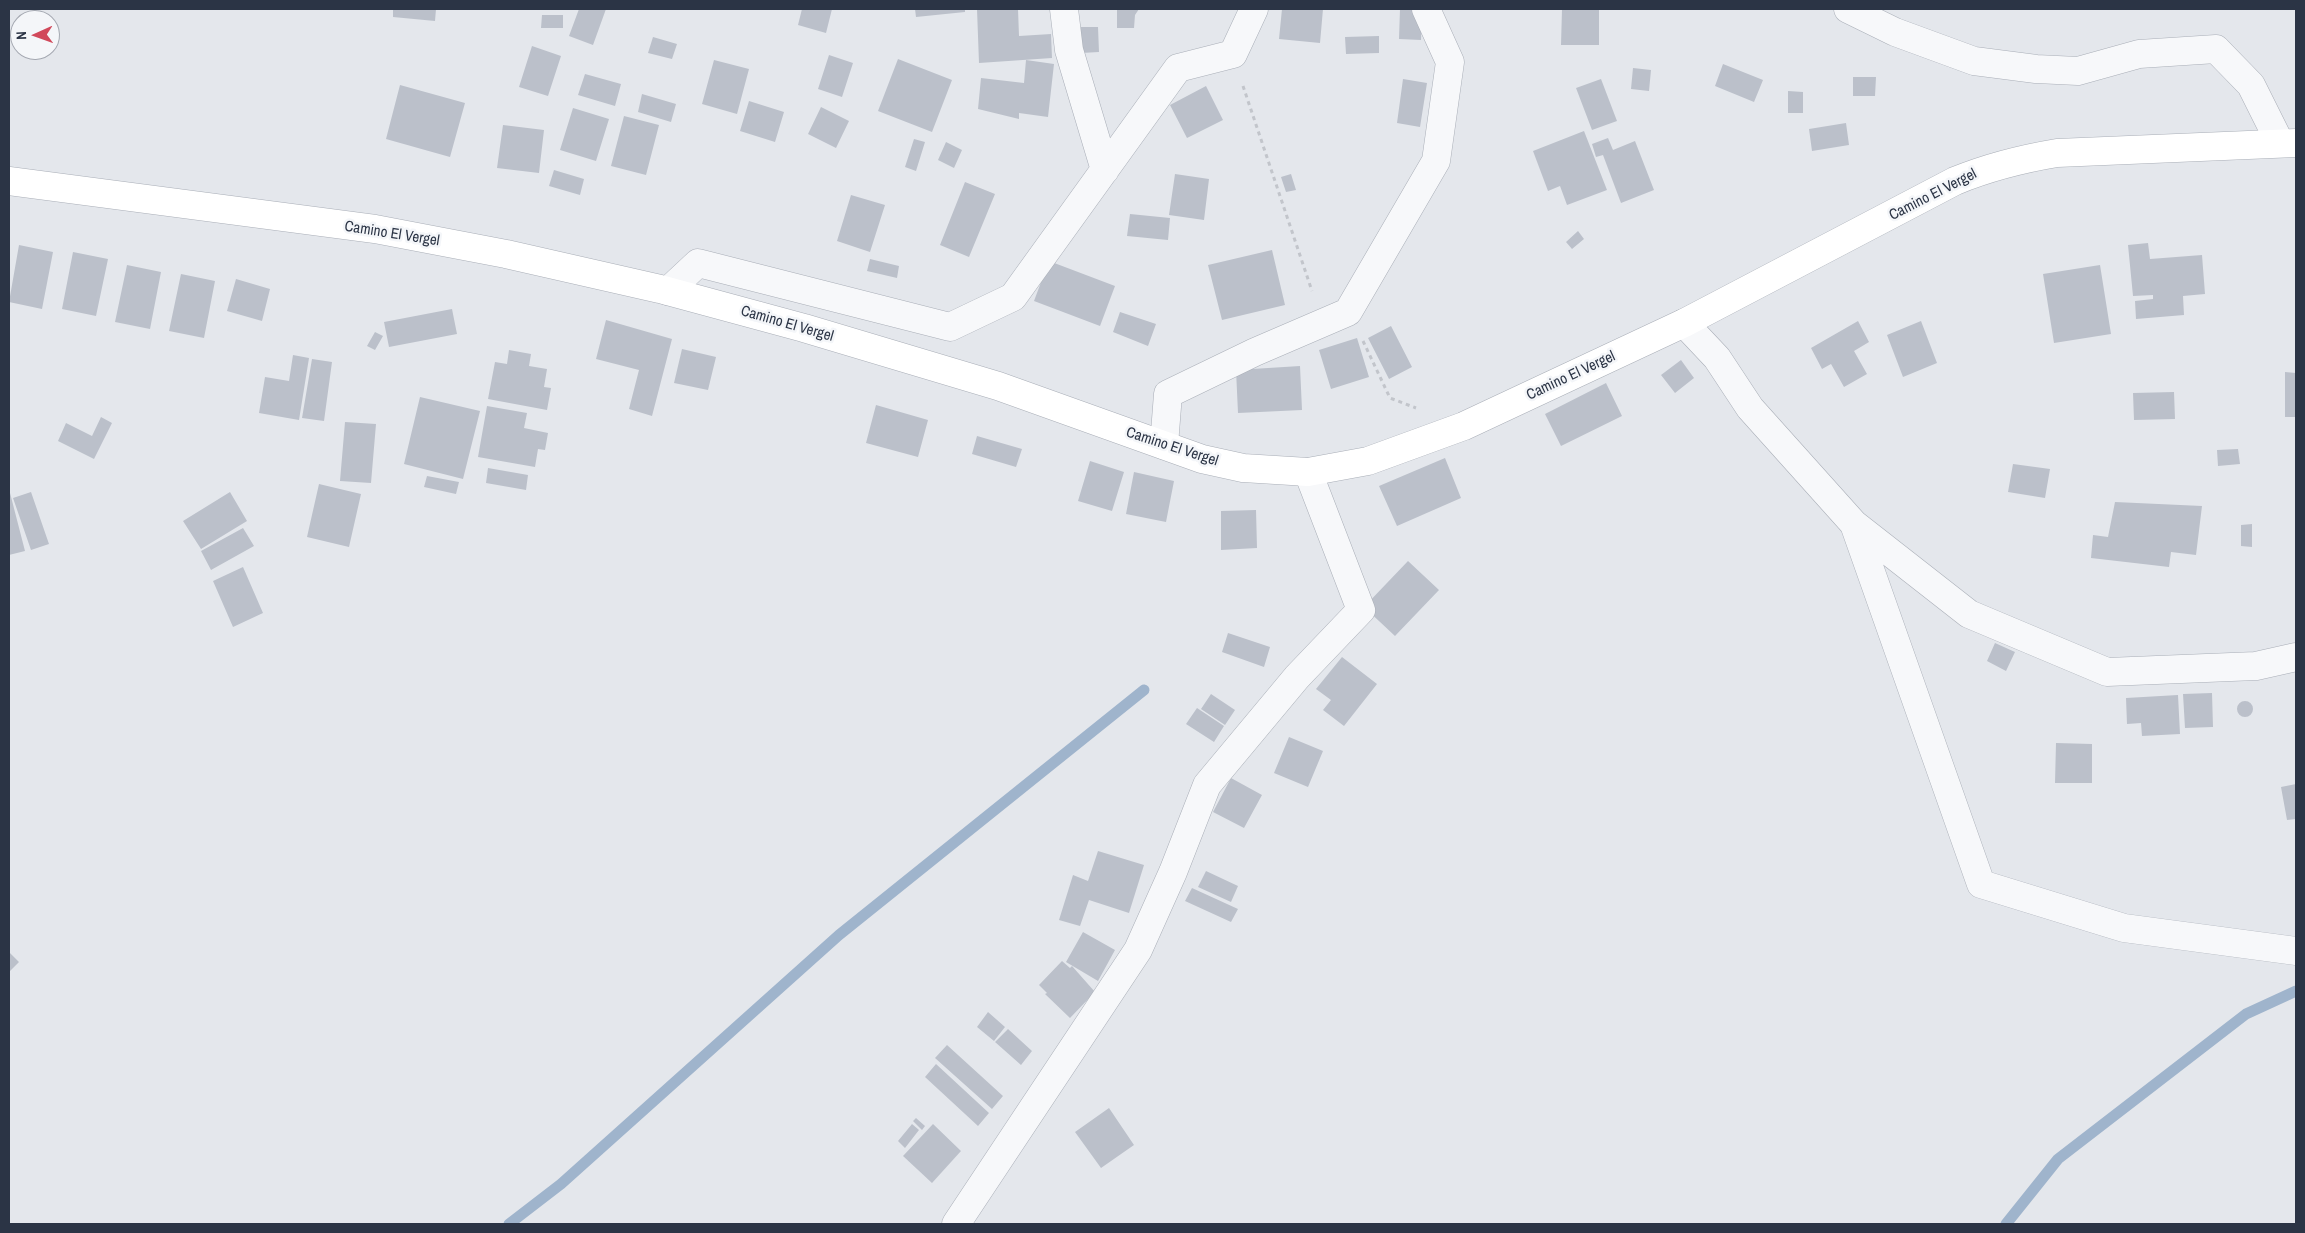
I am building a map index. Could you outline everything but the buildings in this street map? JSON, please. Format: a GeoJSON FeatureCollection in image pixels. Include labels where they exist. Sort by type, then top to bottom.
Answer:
{"type":"FeatureCollection","features":[{"type":"Feature","properties":{"kind":"street"},"geometry":{"type":"LineString","coordinates":[[1064,9],[1069,50],[1105,170]]}},
{"type":"Feature","properties":{"kind":"street"},"geometry":{"type":"LineString","coordinates":[[668,292],[698,263],[950,327],[1013,297],[1178,68],[1233,54],[1254,9]]}},
{"type":"Feature","properties":{"kind":"street"},"geometry":{"type":"LineString","coordinates":[[1164,445],[1168,394],[1255,352],[1348,312],[1436,161],[1450,62],[1426,9]]}},
{"type":"Feature","properties":{"kind":"street"},"geometry":{"type":"LineString","coordinates":[[1848,9],[1895,32],[1974,61],[2036,69],[2078,71],[2139,54],[2216,49],[2251,85],[2288,143]]}},
{"type":"Feature","properties":{"kind":"street","name":"Camino El Vergel"},"geometry":{"type":"LineString","coordinates":[[9,181],[375,229],[506,254],[668,292],[804,328],[998,386],[1202,458],[1244,468],[1308,472],[1368,462],[1464,426],[1684,323],[1840,243],[1955,181],[1987,168],[2022,158],[2057,153],[2288,143]]}},
{"type":"Feature","properties":{"kind":"street"},"geometry":{"type":"LineString","coordinates":[[1684,323],[1717,358],[1750,408],[1854,524],[1969,614],[2107,672],[2256,666],[2296,657]]}},
{"type":"Feature","properties":{"kind":"street"},"geometry":{"type":"LineString","coordinates":[[956,1224],[1138,950],[1174,872],[1207,785],[1297,677],[1361,610],[1308,472]]}},
{"type":"Feature","properties":{"kind":"street"},"geometry":{"type":"LineString","coordinates":[[1854,524],[1981,884],[2124,928],[2296,951]]}},
{"type":"Feature","properties":{"kind":"path"},"geometry":{"type":"LineString","coordinates":[[1233,54],[1314,296],[1348,312],[1390,398],[1418,408]]}},
{"type":"Feature","properties":{"kind":"waterway"},"geometry":{"type":"LineString","coordinates":[[509,1224],[561,1184],[839,935],[1144,690]]}},
{"type":"Feature","properties":{"kind":"waterway"},"geometry":{"type":"LineString","coordinates":[[2006,1224],[2058,1159],[2246,1014],[2296,991]]}}]}
